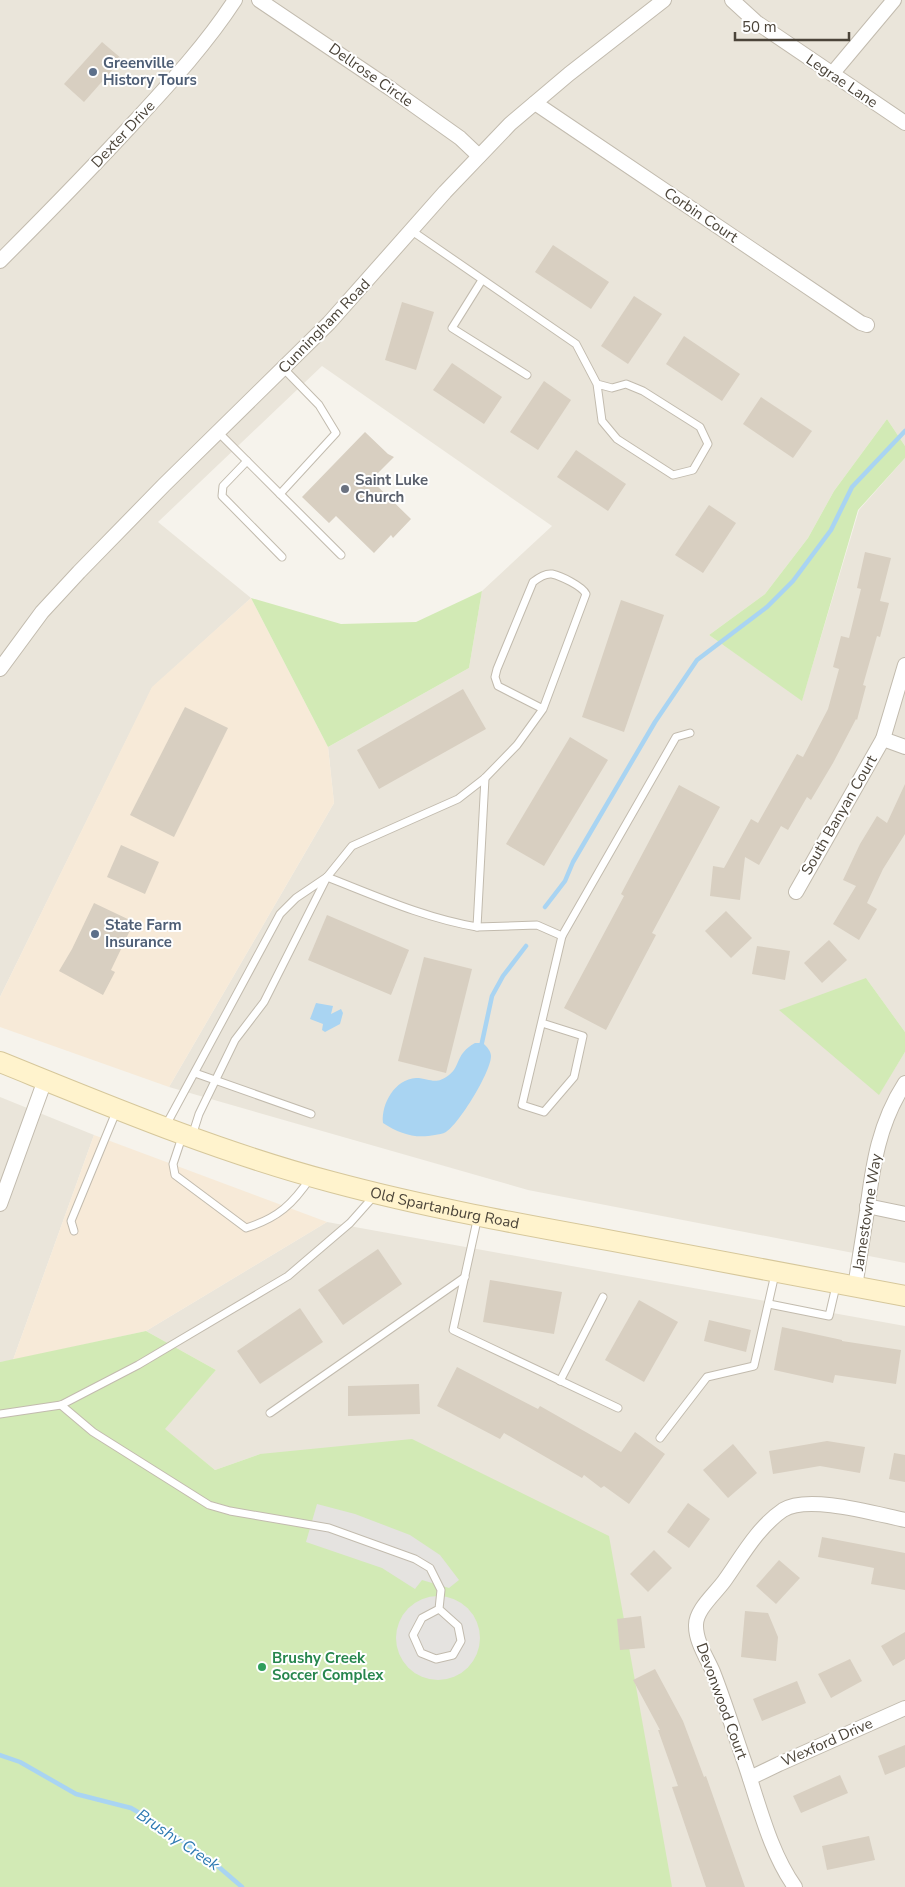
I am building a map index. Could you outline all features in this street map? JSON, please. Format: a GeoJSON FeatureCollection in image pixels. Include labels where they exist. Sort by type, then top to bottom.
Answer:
{"type":"FeatureCollection","features":[{"type":"Feature","properties":{"kind":"main road","name":"Old Spartanburg Road"},"geometry":{"type":"LineString","coordinates":[[0,1062],[180,1133],[258,1160],[376,1193],[478,1216],[905,1296]]}},
{"type":"Feature","properties":{"kind":"street","name":"Dexter Drive"},"geometry":{"type":"LineString","coordinates":[[0,261],[99,160],[186,66],[218,28],[236,0]]}},
{"type":"Feature","properties":{"kind":"street","name":"Dellrose Circle"},"geometry":{"type":"LineString","coordinates":[[259,0],[391,88],[460,138],[479,156]]}},
{"type":"Feature","properties":{"kind":"street","name":"Cunningham Road"},"geometry":{"type":"LineString","coordinates":[[0,668],[42,612],[79,572],[164,484],[329,323],[510,124],[664,0]]}},
{"type":"Feature","properties":{"kind":"street","name":"Legrae Lane"},"geometry":{"type":"LineString","coordinates":[[732,0],[756,22],[905,123]]}},
{"type":"Feature","properties":{"kind":"street"},"geometry":{"type":"LineString","coordinates":[[832,74],[894,0]]}},
{"type":"Feature","properties":{"kind":"street","name":"Corbin Court"},"geometry":{"type":"LineString","coordinates":[[535,103],[861,324],[867,325]]}},
{"type":"Feature","properties":{"kind":"street","name":"South Banyan Court"},"geometry":{"type":"LineString","coordinates":[[796,892],[882,739],[905,665]]}},
{"type":"Feature","properties":{"kind":"street"},"geometry":{"type":"LineString","coordinates":[[882,739],[905,747]]}},
{"type":"Feature","properties":{"kind":"street"},"geometry":{"type":"LineString","coordinates":[[0,1204],[45,1080]]}},
{"type":"Feature","properties":{"kind":"street","name":"Jamestowne Way"},"geometry":{"type":"LineString","coordinates":[[846,1284],[867,1206],[877,1147],[892,1104],[905,1083]]}},
{"type":"Feature","properties":{"kind":"street"},"geometry":{"type":"LineString","coordinates":[[867,1206],[905,1214]]}},
{"type":"Feature","properties":{"kind":"street","name":"Devonwood Court"},"geometry":{"type":"LineString","coordinates":[[796,1887],[778,1859],[713,1673],[698,1640],[696,1622],[701,1609],[764,1526],[785,1509],[817,1503],[905,1520]]}},
{"type":"Feature","properties":{"kind":"street","name":"Wexford Drive"},"geometry":{"type":"LineString","coordinates":[[750,1778],[905,1708]]}},
{"type":"Feature","properties":{"kind":"lane"},"geometry":{"type":"LineString","coordinates":[[412,231],[576,344],[596,384],[602,422],[617,439],[673,475],[693,470],[708,444],[700,427],[643,391],[626,384],[612,388],[596,384]]}},
{"type":"Feature","properties":{"kind":"lane"},"geometry":{"type":"LineString","coordinates":[[482,280],[452,328],[527,375]]}},
{"type":"Feature","properties":{"kind":"lane"},"geometry":{"type":"LineString","coordinates":[[280,494],[336,433],[319,405],[284,369]]}},
{"type":"Feature","properties":{"kind":"lane"},"geometry":{"type":"LineString","coordinates":[[218,432],[341,555]]}},
{"type":"Feature","properties":{"kind":"lane"},"geometry":{"type":"LineString","coordinates":[[246,461],[223,486],[222,496],[282,557]]}},
{"type":"Feature","properties":{"kind":"lane"},"geometry":{"type":"LineString","coordinates":[[180,1133],[199,1114],[235,1040],[264,1002],[327,877],[352,846],[458,799],[485,778],[517,745],[543,709],[586,594],[581,587],[551,574],[540,576],[533,582],[495,677],[498,686],[543,709]]}},
{"type":"Feature","properties":{"kind":"lane"},"geometry":{"type":"LineString","coordinates":[[542,1023],[583,1036],[574,1077],[544,1112],[522,1105],[562,936],[676,737],[690,733]]}},
{"type":"Feature","properties":{"kind":"lane"},"geometry":{"type":"LineString","coordinates":[[476,927],[485,778]]}},
{"type":"Feature","properties":{"kind":"lane"},"geometry":{"type":"LineString","coordinates":[[327,877],[447,922],[476,927],[537,924],[562,936]]}},
{"type":"Feature","properties":{"kind":"lane"},"geometry":{"type":"LineString","coordinates":[[312,1176],[298,1195],[272,1219],[246,1228],[175,1175],[173,1164],[195,1073],[280,914],[296,898],[327,877]]}},
{"type":"Feature","properties":{"kind":"lane"},"geometry":{"type":"LineString","coordinates":[[195,1073],[311,1114]]}},
{"type":"Feature","properties":{"kind":"lane"},"geometry":{"type":"LineString","coordinates":[[74,1231],[70,1221],[117,1109]]}},
{"type":"Feature","properties":{"kind":"lane"},"geometry":{"type":"LineString","coordinates":[[0,1414],[61,1405],[138,1365],[288,1276],[350,1223],[376,1193]]}},
{"type":"Feature","properties":{"kind":"lane"},"geometry":{"type":"LineString","coordinates":[[478,1216],[453,1330],[618,1408]]}},
{"type":"Feature","properties":{"kind":"lane"},"geometry":{"type":"LineString","coordinates":[[660,1438],[707,1378],[754,1366],[775,1271]]}},
{"type":"Feature","properties":{"kind":"lane"},"geometry":{"type":"LineString","coordinates":[[270,1413],[465,1277]]}},
{"type":"Feature","properties":{"kind":"lane"},"geometry":{"type":"LineString","coordinates":[[769,1304],[829,1316],[846,1284]]}},
{"type":"Feature","properties":{"kind":"lane"},"geometry":{"type":"LineString","coordinates":[[560,1381],[603,1296]]}},
{"type":"Feature","properties":{"kind":"lane"},"geometry":{"type":"LineString","coordinates":[[61,1405],[93,1432],[209,1505],[230,1511],[329,1528],[415,1559],[430,1568],[441,1590],[439,1609]]}},
{"type":"Feature","properties":{"kind":"lane"},"geometry":{"type":"LineString","coordinates":[[439,1609],[458,1626],[461,1641],[453,1655],[436,1659],[421,1654],[413,1635],[422,1618],[439,1609]]}},
{"type":"Feature","properties":{"kind":"shaded area"},"geometry":{"type":"Polygon","coordinates":[[[0,0],[905,0],[905,446],[887,419],[834,491],[808,538],[765,594],[709,635],[802,700],[859,510],[905,458],[905,1032],[866,978],[879,1094],[905,1052],[905,1263],[528,1190],[169,1087],[334,803],[328,747],[469,668],[482,591],[552,526],[322,366],[158,522],[251,598],[152,688],[0,997],[0,0]]]}},
{"type":"Feature","properties":{"kind":"shaded area"},"geometry":{"type":"Polygon","coordinates":[[[251,598],[328,747],[334,803],[169,1087],[0,1027],[0,997],[152,687],[251,598]]]}},
{"type":"Feature","properties":{"kind":"shaded area"},"geometry":{"type":"Polygon","coordinates":[[[0,1097],[94,1135],[13,1360],[0,1362],[0,1097]]]}},
{"type":"Feature","properties":{"kind":"shaded area"},"geometry":{"type":"Polygon","coordinates":[[[94,1135],[327,1222],[146,1331],[13,1360],[94,1135]]]}},
{"type":"Feature","properties":{"kind":"shaded area"},"geometry":{"type":"Polygon","coordinates":[[[327,1222],[905,1326],[905,1887],[672,1887],[260,1454],[215,1470],[164,1429],[216,1370],[146,1331],[327,1222]]]}},
{"type":"Feature","properties":{"kind":"shaded area"},"geometry":{"type":"Polygon","coordinates":[[[317,1504],[355,1514],[410,1535],[440,1555],[459,1580],[449,1588],[422,1580],[415,1589],[382,1568],[306,1542],[317,1504]]]}},
{"type":"Feature","properties":{"kind":"shaded area"},"geometry":{"type":"Polygon","coordinates":[[[438,1596],[454,1599],[468,1608],[477,1622],[480,1638],[477,1654],[468,1668],[454,1677],[438,1680],[422,1677],[408,1668],[399,1654],[396,1638],[399,1622],[408,1608],[422,1599],[438,1596]]]}},
{"type":"Feature","properties":{"kind":"green space"},"geometry":{"type":"Polygon","coordinates":[[[887,419],[905,446],[905,458],[858,510],[802,701],[709,635],[765,594],[808,538],[834,491],[887,419]]]}},
{"type":"Feature","properties":{"kind":"green space"},"geometry":{"type":"Polygon","coordinates":[[[482,591],[469,668],[328,747],[251,598],[341,624],[416,622],[482,591]]]}},
{"type":"Feature","properties":{"kind":"green space"},"geometry":{"type":"Polygon","coordinates":[[[866,978],[905,1032],[905,1052],[879,1095],[779,1010],[866,978]]]}},
{"type":"Feature","properties":{"kind":"green space","name":"Brushy Creek Soccer Complex"},"geometry":{"type":"Polygon","coordinates":[[[146,1331],[216,1370],[165,1429],[215,1470],[260,1454],[412,1439],[609,1536],[672,1887],[0,1887],[0,1362],[146,1331]]]}},
{"type":"Feature","properties":{"kind":"water"},"geometry":{"type":"Polygon","coordinates":[[[316,1003],[333,1006],[331,1014],[341,1009],[343,1013],[340,1024],[325,1032],[322,1030],[323,1024],[310,1019],[316,1003]]]}},
{"type":"Feature","properties":{"kind":"water"},"geometry":{"type":"Polygon","coordinates":[[[475,1043],[483,1043],[489,1049],[491,1056],[490,1064],[473,1097],[452,1127],[443,1133],[414,1136],[402,1133],[383,1123],[384,1108],[396,1088],[408,1079],[416,1078],[436,1081],[444,1078],[453,1071],[464,1051],[475,1043]]]}},
{"type":"Feature","properties":{"kind":"building","name":"Greenville History Tours"},"geometry":{"type":"Polygon","coordinates":[[[102,42],[122,59],[84,102],[64,84],[102,42]]]}},
{"type":"Feature","properties":{"kind":"building"},"geometry":{"type":"Polygon","coordinates":[[[553,245],[609,282],[591,309],[535,272],[553,245]]]}},
{"type":"Feature","properties":{"kind":"building"},"geometry":{"type":"Polygon","coordinates":[[[634,296],[662,314],[628,364],[601,346],[634,296]]]}},
{"type":"Feature","properties":{"kind":"building"},"geometry":{"type":"Polygon","coordinates":[[[402,302],[434,312],[416,370],[385,360],[402,302]]]}},
{"type":"Feature","properties":{"kind":"building"},"geometry":{"type":"Polygon","coordinates":[[[684,336],[740,374],[722,401],[666,364],[684,336]]]}},
{"type":"Feature","properties":{"kind":"building"},"geometry":{"type":"Polygon","coordinates":[[[452,363],[502,397],[484,424],[433,390],[452,363]]]}},
{"type":"Feature","properties":{"kind":"building"},"geometry":{"type":"Polygon","coordinates":[[[544,381],[571,400],[538,450],[510,432],[544,381]]]}},
{"type":"Feature","properties":{"kind":"building"},"geometry":{"type":"Polygon","coordinates":[[[761,397],[812,431],[793,458],[743,424],[761,397]]]}},
{"type":"Feature","properties":{"kind":"building","name":"Saint Luke Church"},"geometry":{"type":"Polygon","coordinates":[[[365,432],[388,454],[394,457],[371,480],[411,519],[393,538],[391,535],[374,553],[336,516],[329,523],[302,497],[365,432]]]}},
{"type":"Feature","properties":{"kind":"building"},"geometry":{"type":"Polygon","coordinates":[[[576,450],[626,484],[608,511],[557,477],[576,450]]]}},
{"type":"Feature","properties":{"kind":"building"},"geometry":{"type":"Polygon","coordinates":[[[709,505],[736,523],[703,573],[675,555],[709,505]]]}},
{"type":"Feature","properties":{"kind":"building"},"geometry":{"type":"Polygon","coordinates":[[[865,552],[891,558],[880,601],[889,603],[880,637],[877,636],[863,685],[866,686],[857,720],[811,800],[807,797],[788,830],[781,826],[759,865],[745,857],[740,900],[710,896],[713,866],[724,868],[751,819],[758,823],[797,754],[803,757],[828,709],[839,669],[833,667],[841,636],[849,638],[861,589],[857,588],[865,552]]]}},
{"type":"Feature","properties":{"kind":"building"},"geometry":{"type":"Polygon","coordinates":[[[621,600],[664,615],[624,732],[582,717],[621,600]]]}},
{"type":"Feature","properties":{"kind":"building"},"geometry":{"type":"Polygon","coordinates":[[[463,689],[486,729],[379,789],[357,750],[463,689]]]}},
{"type":"Feature","properties":{"kind":"building"},"geometry":{"type":"Polygon","coordinates":[[[185,707],[228,728],[174,837],[130,815],[185,707]]]}},
{"type":"Feature","properties":{"kind":"building"},"geometry":{"type":"Polygon","coordinates":[[[570,737],[608,760],[544,866],[506,844],[570,737]]]}},
{"type":"Feature","properties":{"kind":"building"},"geometry":{"type":"Polygon","coordinates":[[[905,784],[905,834],[883,869],[867,903],[877,909],[859,940],[833,924],[856,886],[843,880],[860,844],[877,816],[887,823],[905,784]]]}},
{"type":"Feature","properties":{"kind":"building"},"geometry":{"type":"Polygon","coordinates":[[[679,785],[720,807],[652,933],[656,935],[606,1030],[564,1008],[624,896],[621,894],[679,785]]]}},
{"type":"Feature","properties":{"kind":"building"},"geometry":{"type":"Polygon","coordinates":[[[121,845],[159,862],[145,894],[107,877],[121,845]]]}},
{"type":"Feature","properties":{"kind":"building"},"geometry":{"type":"Polygon","coordinates":[[[94,903],[134,922],[111,970],[115,972],[103,995],[59,971],[94,903]]]}},
{"type":"Feature","properties":{"kind":"building"},"geometry":{"type":"Polygon","coordinates":[[[726,911],[752,938],[731,958],[705,931],[726,911]]]}},
{"type":"Feature","properties":{"kind":"building"},"geometry":{"type":"Polygon","coordinates":[[[327,915],[409,950],[391,995],[308,960],[327,915]]]}},
{"type":"Feature","properties":{"kind":"building"},"geometry":{"type":"Polygon","coordinates":[[[829,940],[847,960],[822,983],[804,963],[829,940]]]}},
{"type":"Feature","properties":{"kind":"building"},"geometry":{"type":"Polygon","coordinates":[[[757,946],[790,951],[785,980],[752,974],[757,946]]]}},
{"type":"Feature","properties":{"kind":"building"},"geometry":{"type":"Polygon","coordinates":[[[424,957],[472,969],[446,1073],[398,1061],[424,957]]]}},
{"type":"Feature","properties":{"kind":"building"},"geometry":{"type":"Polygon","coordinates":[[[378,1249],[402,1284],[343,1325],[318,1290],[378,1249]]]}},
{"type":"Feature","properties":{"kind":"building"},"geometry":{"type":"Polygon","coordinates":[[[490,1280],[562,1292],[554,1334],[483,1322],[490,1280]]]}},
{"type":"Feature","properties":{"kind":"building"},"geometry":{"type":"Polygon","coordinates":[[[639,1300],[678,1322],[644,1382],[605,1360],[639,1300]]]}},
{"type":"Feature","properties":{"kind":"building"},"geometry":{"type":"Polygon","coordinates":[[[300,1308],[323,1342],[260,1384],[237,1351],[300,1308]]]}},
{"type":"Feature","properties":{"kind":"building"},"geometry":{"type":"Polygon","coordinates":[[[709,1320],[751,1330],[746,1352],[704,1341],[709,1320]]]}},
{"type":"Feature","properties":{"kind":"building"},"geometry":{"type":"Polygon","coordinates":[[[782,1327],[842,1341],[901,1350],[896,1384],[835,1375],[833,1383],[774,1370],[782,1327]]]}},
{"type":"Feature","properties":{"kind":"building"},"geometry":{"type":"Polygon","coordinates":[[[457,1367],[538,1409],[540,1406],[621,1452],[635,1432],[665,1454],[629,1504],[604,1486],[601,1488],[584,1475],[582,1478],[504,1433],[500,1439],[437,1406],[457,1367]]]}},
{"type":"Feature","properties":{"kind":"building"},"geometry":{"type":"Polygon","coordinates":[[[419,1384],[420,1414],[348,1416],[348,1386],[419,1384]]]}},
{"type":"Feature","properties":{"kind":"building"},"geometry":{"type":"Polygon","coordinates":[[[827,1441],[865,1447],[860,1473],[820,1466],[773,1474],[769,1451],[827,1441]]]}},
{"type":"Feature","properties":{"kind":"building"},"geometry":{"type":"Polygon","coordinates":[[[733,1444],[757,1473],[728,1498],[703,1470],[733,1444]]]}},
{"type":"Feature","properties":{"kind":"building"},"geometry":{"type":"Polygon","coordinates":[[[894,1453],[905,1455],[905,1482],[889,1479],[894,1453]]]}},
{"type":"Feature","properties":{"kind":"building"},"geometry":{"type":"Polygon","coordinates":[[[688,1503],[710,1519],[689,1548],[667,1532],[688,1503]]]}},
{"type":"Feature","properties":{"kind":"building"},"geometry":{"type":"Polygon","coordinates":[[[822,1537],[905,1553],[905,1590],[871,1584],[874,1568],[818,1557],[822,1537]]]}},
{"type":"Feature","properties":{"kind":"building"},"geometry":{"type":"Polygon","coordinates":[[[654,1550],[672,1568],[648,1592],[630,1574],[654,1550]]]}},
{"type":"Feature","properties":{"kind":"building"},"geometry":{"type":"Polygon","coordinates":[[[779,1560],[800,1578],[776,1604],[756,1586],[779,1560]]]}},
{"type":"Feature","properties":{"kind":"building"},"geometry":{"type":"Polygon","coordinates":[[[745,1611],[768,1613],[778,1637],[776,1661],[741,1657],[745,1611]]]}},
{"type":"Feature","properties":{"kind":"building"},"geometry":{"type":"Polygon","coordinates":[[[641,1616],[645,1648],[620,1650],[617,1619],[641,1616]]]}},
{"type":"Feature","properties":{"kind":"building"},"geometry":{"type":"Polygon","coordinates":[[[905,1632],[905,1659],[893,1666],[881,1646],[905,1632]]]}},
{"type":"Feature","properties":{"kind":"building"},"geometry":{"type":"Polygon","coordinates":[[[850,1659],[862,1681],[831,1698],[818,1674],[850,1659]]]}},
{"type":"Feature","properties":{"kind":"building"},"geometry":{"type":"Polygon","coordinates":[[[655,1669],[683,1721],[704,1777],[706,1776],[745,1887],[706,1887],[672,1787],[678,1786],[658,1730],[660,1730],[633,1680],[655,1669]]]}},
{"type":"Feature","properties":{"kind":"building"},"geometry":{"type":"Polygon","coordinates":[[[797,1681],[806,1703],[762,1721],[753,1699],[797,1681]]]}},
{"type":"Feature","properties":{"kind":"building"},"geometry":{"type":"Polygon","coordinates":[[[905,1745],[905,1767],[885,1775],[878,1756],[905,1745]]]}},
{"type":"Feature","properties":{"kind":"building"},"geometry":{"type":"Polygon","coordinates":[[[840,1775],[848,1793],[801,1813],[793,1796],[840,1775]]]}},
{"type":"Feature","properties":{"kind":"building"},"geometry":{"type":"Polygon","coordinates":[[[869,1836],[875,1860],[827,1870],[822,1846],[869,1836]]]}},
{"type":"Feature","properties":{"kind":"waterway"},"geometry":{"type":"LineString","coordinates":[[545,907],[565,881],[573,862],[655,722],[697,660],[767,607],[793,581],[831,530],[852,487],[905,431]]}},
{"type":"Feature","properties":{"kind":"waterway"},"geometry":{"type":"LineString","coordinates":[[481,1047],[492,996],[503,976],[526,946]]}},
{"type":"Feature","properties":{"kind":"waterway","name":"Brushy Creek"},"geometry":{"type":"LineString","coordinates":[[0,1755],[20,1762],[76,1794],[131,1808],[155,1822],[213,1862],[242,1887]]}},
{"type":"Feature","properties":{"kind":"place","name":"Greenville History Tours"},"geometry":{"type":"Point","coordinates":[93,72]}},
{"type":"Feature","properties":{"kind":"place","name":"Saint Luke Church"},"geometry":{"type":"Point","coordinates":[345,489]}},
{"type":"Feature","properties":{"kind":"place","name":"State Farm Insurance"},"geometry":{"type":"Point","coordinates":[95,934]}},
{"type":"Feature","properties":{"kind":"place","name":"Brushy Creek Soccer Complex"},"geometry":{"type":"Point","coordinates":[262,1667]}}]}
